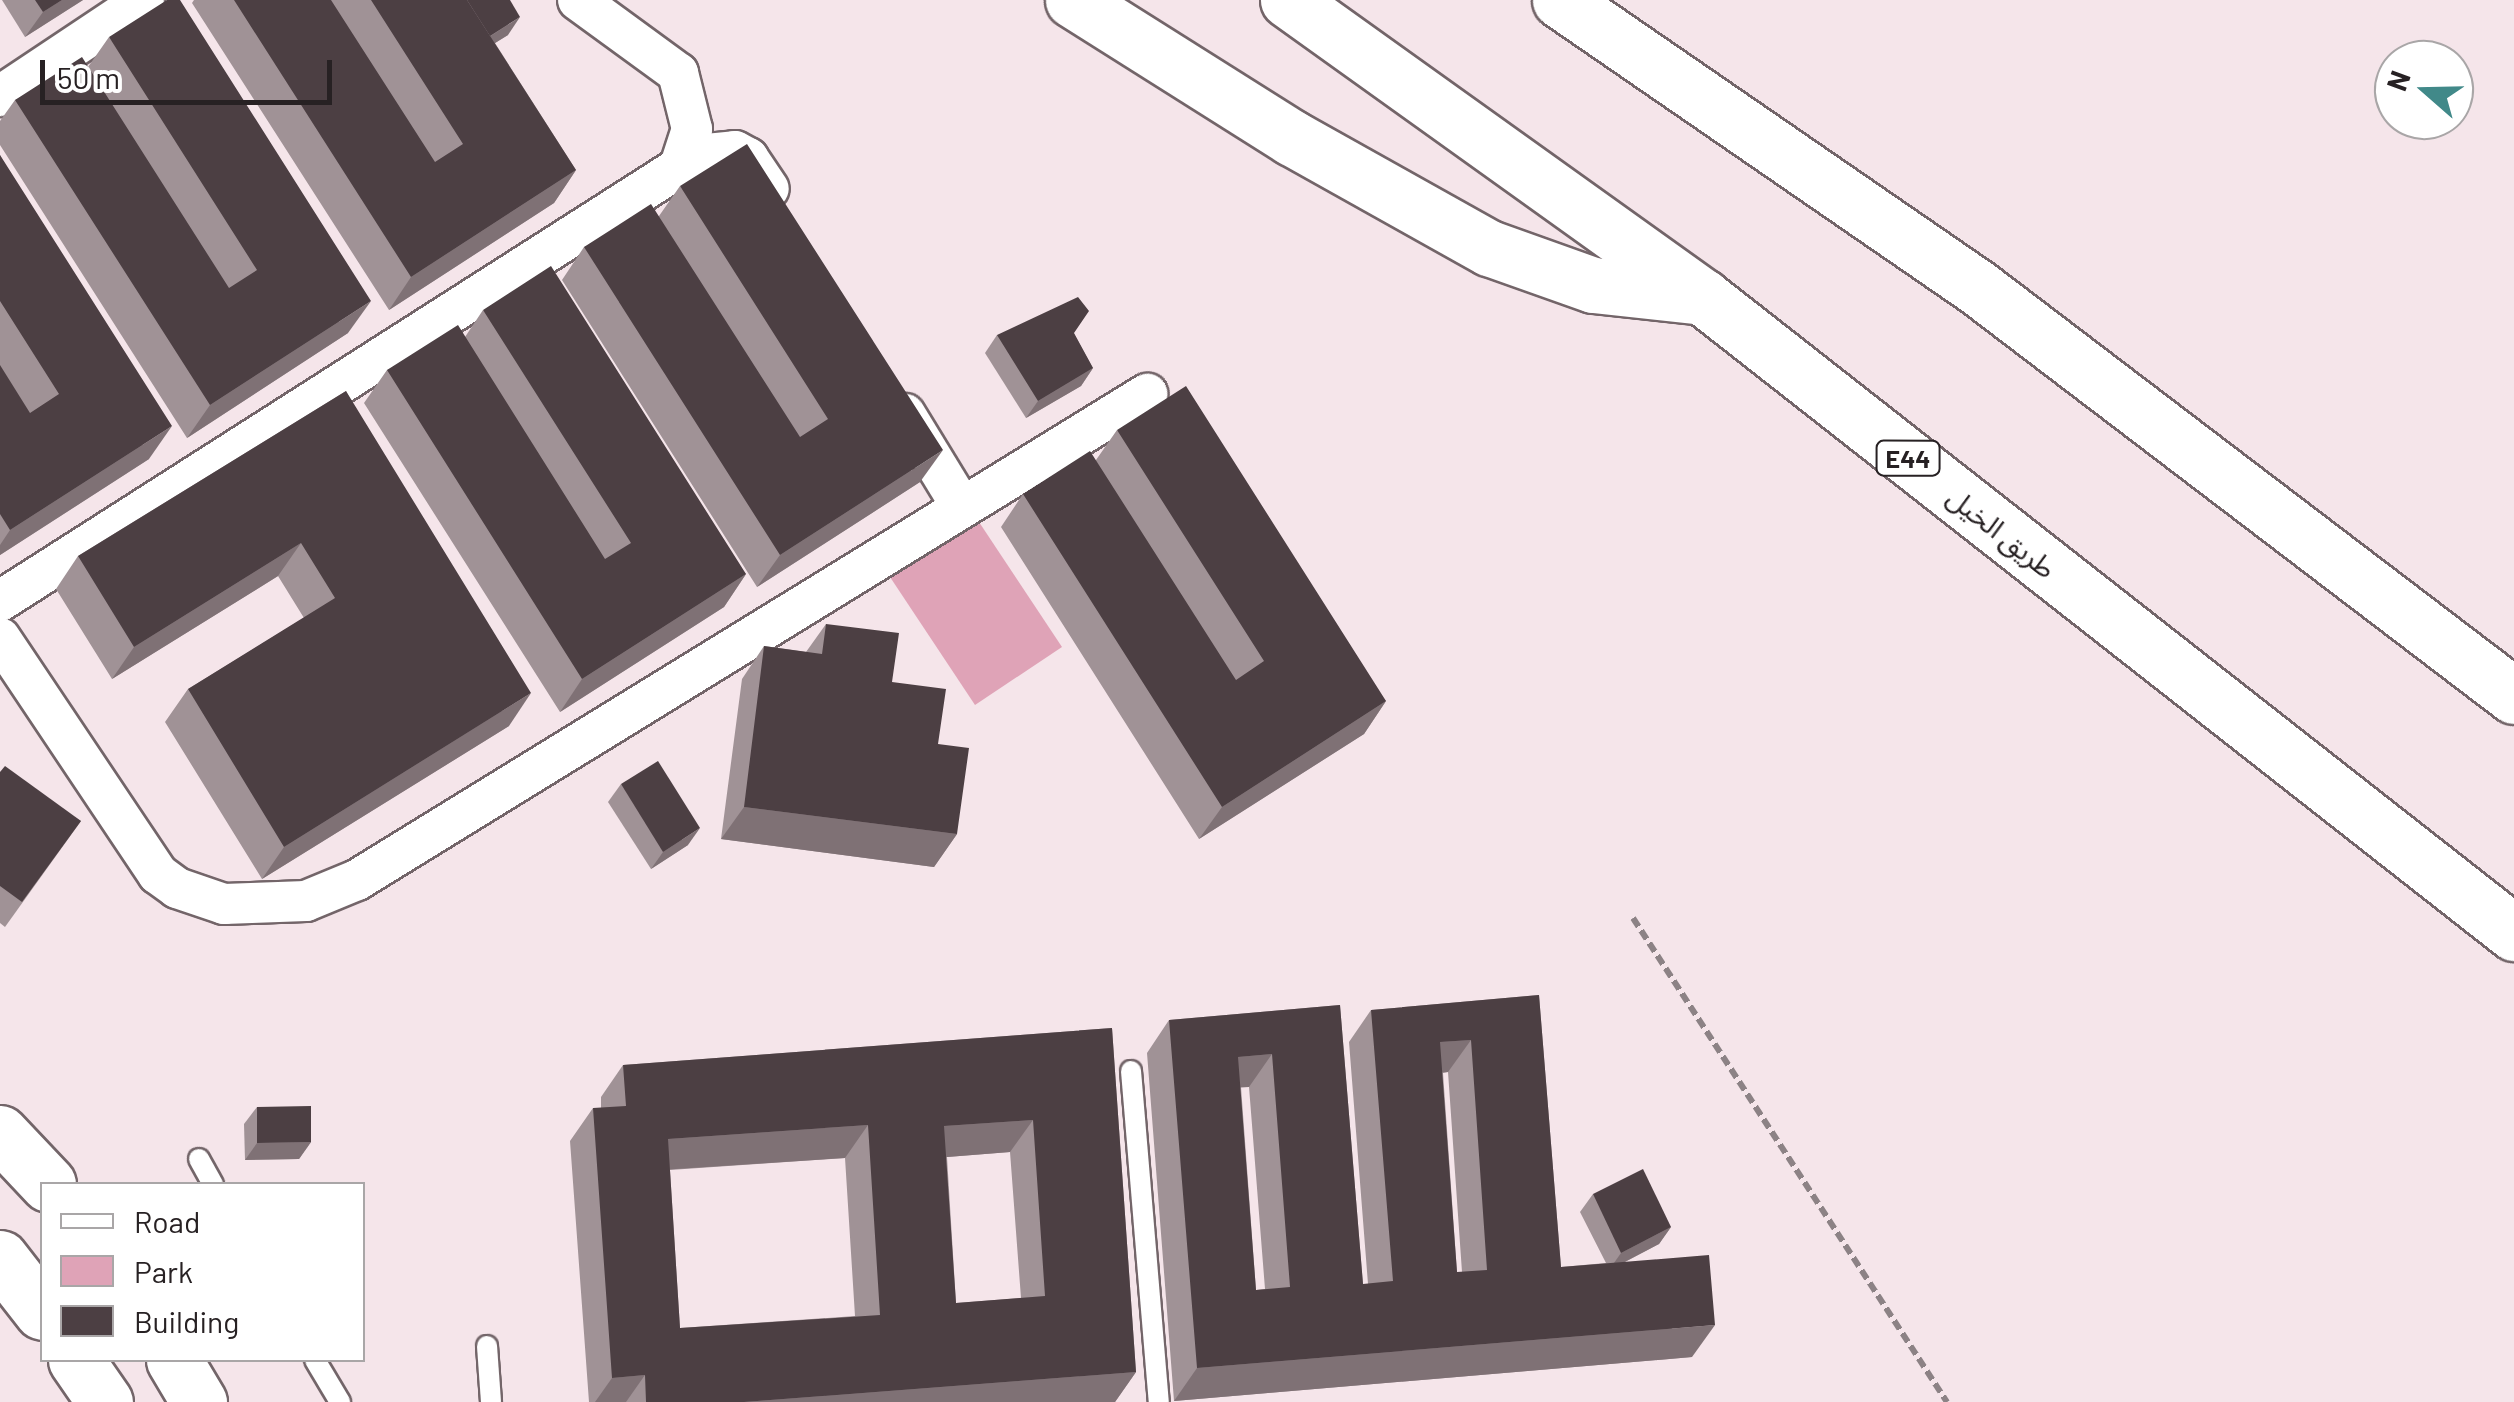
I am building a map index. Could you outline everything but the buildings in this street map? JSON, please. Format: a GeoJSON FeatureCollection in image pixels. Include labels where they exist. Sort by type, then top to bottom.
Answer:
{"type":"FeatureCollection","features":[{"type":"Feature","properties":{"kind":"main road"},"geometry":{"type":"LineString","coordinates":[[1073,0],[1292,138],[1489,248],[1593,284],[1703,297]]}},
{"type":"Feature","properties":{"kind":"main road","name":"طريق الخيل"},"geometry":{"type":"LineString","coordinates":[[1288,0],[1703,297],[2514,934]]}},
{"type":"Feature","properties":{"kind":"main road"},"geometry":{"type":"LineString","coordinates":[[1560,0],[1977,287],[2514,696]]}},
{"type":"Feature","properties":{"kind":"main road"},"geometry":{"type":"LineString","coordinates":[[0,1133],[46,1182]]}},
{"type":"Feature","properties":{"kind":"main road"},"geometry":{"type":"LineString","coordinates":[[2,1262],[40,1310]]}},
{"type":"Feature","properties":{"kind":"main road"},"geometry":{"type":"LineString","coordinates":[[77,1362],[105,1402]]}},
{"type":"Feature","properties":{"kind":"main road"},"geometry":{"type":"LineString","coordinates":[[175,1362],[200,1402]]}},
{"type":"Feature","properties":{"kind":"street"},"geometry":{"type":"LineString","coordinates":[[0,96],[144,0]]}},
{"type":"Feature","properties":{"kind":"street"},"geometry":{"type":"LineString","coordinates":[[578,0],[678,73],[692,109],[680,167]]}},
{"type":"Feature","properties":{"kind":"street"},"geometry":{"type":"LineString","coordinates":[[0,601],[680,167],[707,154],[735,151],[757,169],[788,220]]}},
{"type":"Feature","properties":{"kind":"street"},"geometry":{"type":"LineString","coordinates":[[889,387],[960,504]]}},
{"type":"Feature","properties":{"kind":"street"},"geometry":{"type":"LineString","coordinates":[[0,638],[158,874],[200,898],[278,906],[357,880],[960,504],[1148,394]]}},
{"type":"Feature","properties":{"kind":"lane"},"geometry":{"type":"LineString","coordinates":[[1131,1071],[1159,1402]]}},
{"type":"Feature","properties":{"kind":"lane"},"geometry":{"type":"LineString","coordinates":[[198,1160],[212,1182]]}},
{"type":"Feature","properties":{"kind":"lane"},"geometry":{"type":"LineString","coordinates":[[487,1346],[491,1402]]}},
{"type":"Feature","properties":{"kind":"lane"},"geometry":{"type":"LineString","coordinates":[[317,1362],[340,1402]]}},
{"type":"Feature","properties":{"kind":"path"},"geometry":{"type":"LineString","coordinates":[[1632,918],[1947,1402]]}},
{"type":"Feature","properties":{"kind":"green space"},"geometry":{"type":"Polygon","coordinates":[[[977,519],[1062,647],[975,705],[890,577],[977,519]]]}}]}
